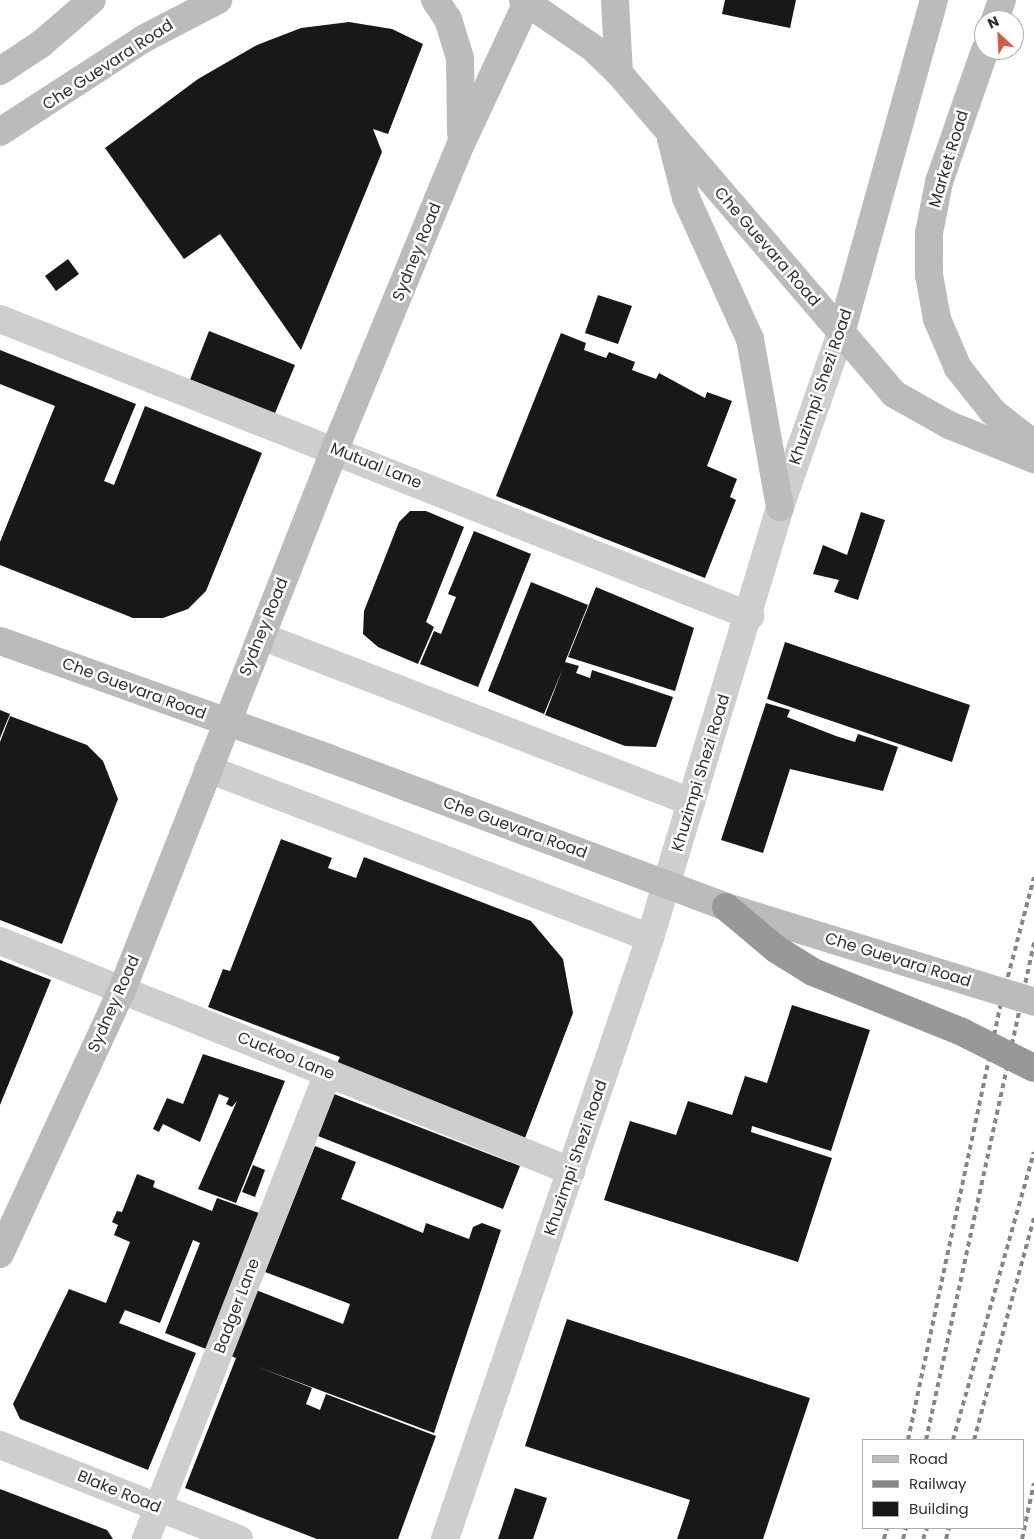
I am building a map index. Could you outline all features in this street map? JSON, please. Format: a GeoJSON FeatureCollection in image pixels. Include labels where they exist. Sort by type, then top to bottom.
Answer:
{"type":"FeatureCollection","features":[{"type":"Feature","properties":{"kind":"highway"},"geometry":{"type":"LineString","coordinates":[[726,906],[776,950],[813,972],[962,1032],[1034,1068]]}},
{"type":"Feature","properties":{"kind":"main road"},"geometry":{"type":"LineString","coordinates":[[0,71],[41,44],[92,0]]}},
{"type":"Feature","properties":{"kind":"main road","name":"Che Guevara Road"},"geometry":{"type":"LineString","coordinates":[[0,132],[143,40],[218,0]]}},
{"type":"Feature","properties":{"kind":"main road"},"geometry":{"type":"LineString","coordinates":[[435,0],[448,18],[460,58],[461,144]]}},
{"type":"Feature","properties":{"kind":"main road"},"geometry":{"type":"LineString","coordinates":[[615,0],[619,72]]}},
{"type":"Feature","properties":{"kind":"main road","name":"Khuzimpi Shezi Road"},"geometry":{"type":"LineString","coordinates":[[841,333],[934,0]]}},
{"type":"Feature","properties":{"kind":"main road","name":"Che Guevara Road"},"geometry":{"type":"LineString","coordinates":[[526,1],[619,72],[669,133],[894,394],[949,425],[1034,459]]}},
{"type":"Feature","properties":{"kind":"main road","name":"Sydney Road"},"geometry":{"type":"LineString","coordinates":[[0,1254],[122,990],[335,449],[461,144],[526,1]]}},
{"type":"Feature","properties":{"kind":"main road"},"geometry":{"type":"LineString","coordinates":[[0,91],[41,44]]}},
{"type":"Feature","properties":{"kind":"main road","name":"Market Road"},"geometry":{"type":"LineString","coordinates":[[982,60],[939,182],[929,233],[929,275],[936,318],[958,368],[993,412],[1034,444]]}},
{"type":"Feature","properties":{"kind":"main road"},"geometry":{"type":"LineString","coordinates":[[669,133],[686,198],[750,339],[780,507]]}},
{"type":"Feature","properties":{"kind":"main road","name":"Che Guevara Road"},"geometry":{"type":"LineString","coordinates":[[0,640],[226,723],[331,759],[726,906],[1034,1002]]}},
{"type":"Feature","properties":{"kind":"street","name":"Mutual Lane"},"geometry":{"type":"LineString","coordinates":[[0,318],[335,449],[750,616]]}},
{"type":"Feature","properties":{"kind":"street","name":"Khuzimpi Shezi Road"},"geometry":{"type":"LineString","coordinates":[[445,1539],[650,938],[750,616],[780,507],[841,333]]}},
{"type":"Feature","properties":{"kind":"street"},"geometry":{"type":"LineString","coordinates":[[261,636],[691,802]]}},
{"type":"Feature","properties":{"kind":"street"},"geometry":{"type":"LineString","coordinates":[[208,769],[650,938]]}},
{"type":"Feature","properties":{"kind":"street","name":"Cuckoo Lane"},"geometry":{"type":"LineString","coordinates":[[0,941],[572,1171]]}},
{"type":"Feature","properties":{"kind":"street","name":"Badger Lane"},"geometry":{"type":"LineString","coordinates":[[146,1539],[328,1073]]}},
{"type":"Feature","properties":{"kind":"street","name":"Blake Road"},"geometry":{"type":"LineString","coordinates":[[0,1444],[239,1539]]}},
{"type":"Feature","properties":{"kind":"building"},"geometry":{"type":"Polygon","coordinates":[[[725,0],[796,0],[790,28],[722,14],[725,0]]]}},
{"type":"Feature","properties":{"kind":"building"},"geometry":{"type":"Polygon","coordinates":[[[349,22],[392,29],[423,44],[388,134],[373,129],[382,152],[301,350],[220,234],[184,259],[105,148],[198,79],[257,45],[301,28],[349,22]]]}},
{"type":"Feature","properties":{"kind":"building"},"geometry":{"type":"Polygon","coordinates":[[[68,259],[79,274],[56,291],[45,276],[68,259]]]}},
{"type":"Feature","properties":{"kind":"building"},"geometry":{"type":"Polygon","coordinates":[[[598,295],[632,306],[618,344],[585,333],[598,295]]]}},
{"type":"Feature","properties":{"kind":"building"},"geometry":{"type":"Polygon","coordinates":[[[209,331],[295,365],[273,418],[188,385],[209,331]]]}},
{"type":"Feature","properties":{"kind":"building"},"geometry":{"type":"Polygon","coordinates":[[[561,333],[586,343],[584,350],[606,358],[609,352],[635,362],[632,370],[656,379],[659,373],[705,398],[707,392],[732,401],[707,466],[737,479],[730,497],[736,500],[705,578],[496,496],[561,333]]]}},
{"type":"Feature","properties":{"kind":"building"},"geometry":{"type":"Polygon","coordinates":[[[0,350],[136,404],[104,481],[114,485],[145,406],[262,453],[206,591],[188,609],[163,618],[133,618],[0,565],[0,542],[55,406],[0,384],[0,350]]]}},
{"type":"Feature","properties":{"kind":"building"},"geometry":{"type":"Polygon","coordinates":[[[410,511],[426,511],[464,527],[426,622],[434,627],[418,664],[378,647],[363,634],[364,611],[399,522],[410,511]]]}},
{"type":"Feature","properties":{"kind":"building"},"geometry":{"type":"Polygon","coordinates":[[[861,512],[885,520],[858,600],[834,592],[839,580],[813,574],[823,545],[847,555],[861,512]]]}},
{"type":"Feature","properties":{"kind":"building"},"geometry":{"type":"Polygon","coordinates":[[[474,531],[531,554],[478,687],[420,664],[434,631],[441,634],[456,597],[448,594],[474,531]]]}},
{"type":"Feature","properties":{"kind":"building"},"geometry":{"type":"Polygon","coordinates":[[[531,582],[588,605],[565,662],[579,666],[576,673],[590,678],[592,670],[673,697],[656,747],[625,746],[545,715],[563,668],[544,714],[488,691],[531,582]]]}},
{"type":"Feature","properties":{"kind":"building"},"geometry":{"type":"Polygon","coordinates":[[[596,587],[694,628],[675,691],[568,657],[596,587]]]}},
{"type":"Feature","properties":{"kind":"building"},"geometry":{"type":"Polygon","coordinates":[[[785,642],[970,705],[952,762],[767,699],[785,642]]]}},
{"type":"Feature","properties":{"kind":"building"},"geometry":{"type":"Polygon","coordinates":[[[766,703],[790,710],[787,717],[836,736],[855,742],[858,734],[898,747],[883,791],[790,769],[763,853],[721,840],[766,703]]]}},
{"type":"Feature","properties":{"kind":"building"},"geometry":{"type":"Polygon","coordinates":[[[0,710],[10,714],[0,738],[0,710]]]}},
{"type":"Feature","properties":{"kind":"building"},"geometry":{"type":"Polygon","coordinates":[[[10,716],[87,745],[103,761],[118,799],[62,944],[0,920],[0,742],[10,716]]]}},
{"type":"Feature","properties":{"kind":"building"},"geometry":{"type":"Polygon","coordinates":[[[281,839],[332,858],[328,868],[356,878],[364,857],[531,921],[563,959],[573,1013],[525,1138],[336,1066],[340,1057],[208,1007],[223,969],[230,971],[281,839]]]}},
{"type":"Feature","properties":{"kind":"building"},"geometry":{"type":"Polygon","coordinates":[[[0,960],[51,980],[0,1105],[0,960]]]}},
{"type":"Feature","properties":{"kind":"building"},"geometry":{"type":"Polygon","coordinates":[[[792,1005],[870,1030],[831,1151],[752,1126],[751,1132],[832,1158],[798,1262],[604,1200],[630,1121],[676,1135],[688,1101],[732,1115],[745,1076],[767,1083],[792,1005]]]}},
{"type":"Feature","properties":{"kind":"building"},"geometry":{"type":"Polygon","coordinates":[[[203,1054],[285,1081],[236,1203],[198,1189],[237,1101],[232,1107],[226,1104],[229,1098],[219,1094],[200,1142],[163,1124],[159,1132],[153,1129],[167,1098],[183,1104],[203,1054]]]}},
{"type":"Feature","properties":{"kind":"building"},"geometry":{"type":"Polygon","coordinates":[[[334,1094],[520,1166],[503,1209],[318,1136],[334,1094]]]}},
{"type":"Feature","properties":{"kind":"building"},"geometry":{"type":"Polygon","coordinates":[[[315,1146],[356,1162],[341,1199],[423,1233],[426,1223],[469,1239],[473,1227],[482,1223],[501,1230],[434,1433],[250,1364],[312,1388],[306,1404],[320,1410],[326,1394],[436,1436],[398,1539],[317,1539],[185,1488],[236,1358],[231,1356],[256,1290],[343,1324],[350,1304],[265,1272],[315,1146]]]}},
{"type":"Feature","properties":{"kind":"building"},"geometry":{"type":"Polygon","coordinates":[[[253,1165],[265,1170],[255,1197],[242,1192],[253,1165]]]}},
{"type":"Feature","properties":{"kind":"building"},"geometry":{"type":"Polygon","coordinates":[[[137,1174],[155,1181],[153,1187],[212,1211],[217,1198],[259,1213],[206,1349],[165,1333],[200,1243],[193,1240],[160,1323],[125,1310],[119,1323],[196,1353],[148,1470],[20,1419],[13,1404],[69,1289],[106,1303],[130,1242],[114,1235],[118,1225],[112,1222],[117,1211],[122,1212],[137,1174]]]}},
{"type":"Feature","properties":{"kind":"building"},"geometry":{"type":"Polygon","coordinates":[[[567,1319],[810,1398],[763,1539],[677,1539],[690,1500],[525,1446],[567,1319]]]}},
{"type":"Feature","properties":{"kind":"building"},"geometry":{"type":"Polygon","coordinates":[[[515,1488],[547,1498],[533,1539],[498,1539],[515,1488]]]}},
{"type":"Feature","properties":{"kind":"building"},"geometry":{"type":"Polygon","coordinates":[[[0,1489],[107,1530],[113,1539],[0,1539],[0,1489]]]}},
{"type":"Feature","properties":{"kind":"railway"},"geometry":{"type":"LineString","coordinates":[[908,1439],[1001,1003],[1034,877]]}},
{"type":"Feature","properties":{"kind":"railway"},"geometry":{"type":"LineString","coordinates":[[926,1439],[1034,943]]}},
{"type":"Feature","properties":{"kind":"railway"},"geometry":{"type":"LineString","coordinates":[[953,1439],[1034,1152]]}},
{"type":"Feature","properties":{"kind":"railway"},"geometry":{"type":"LineString","coordinates":[[974,1439],[1034,1218]]}},
{"type":"Feature","properties":{"kind":"railway"},"geometry":{"type":"LineString","coordinates":[[1022,1539],[1034,1483]]}},
{"type":"Feature","properties":{"kind":"railway"},"geometry":{"type":"LineString","coordinates":[[884,1539],[887,1529]]}},
{"type":"Feature","properties":{"kind":"railway"},"geometry":{"type":"LineString","coordinates":[[903,1539],[906,1529]]}},
{"type":"Feature","properties":{"kind":"railway"},"geometry":{"type":"LineString","coordinates":[[923,1539],[927,1529]]}},
{"type":"Feature","properties":{"kind":"railway"},"geometry":{"type":"LineString","coordinates":[[946,1539],[949,1529]]}}]}
